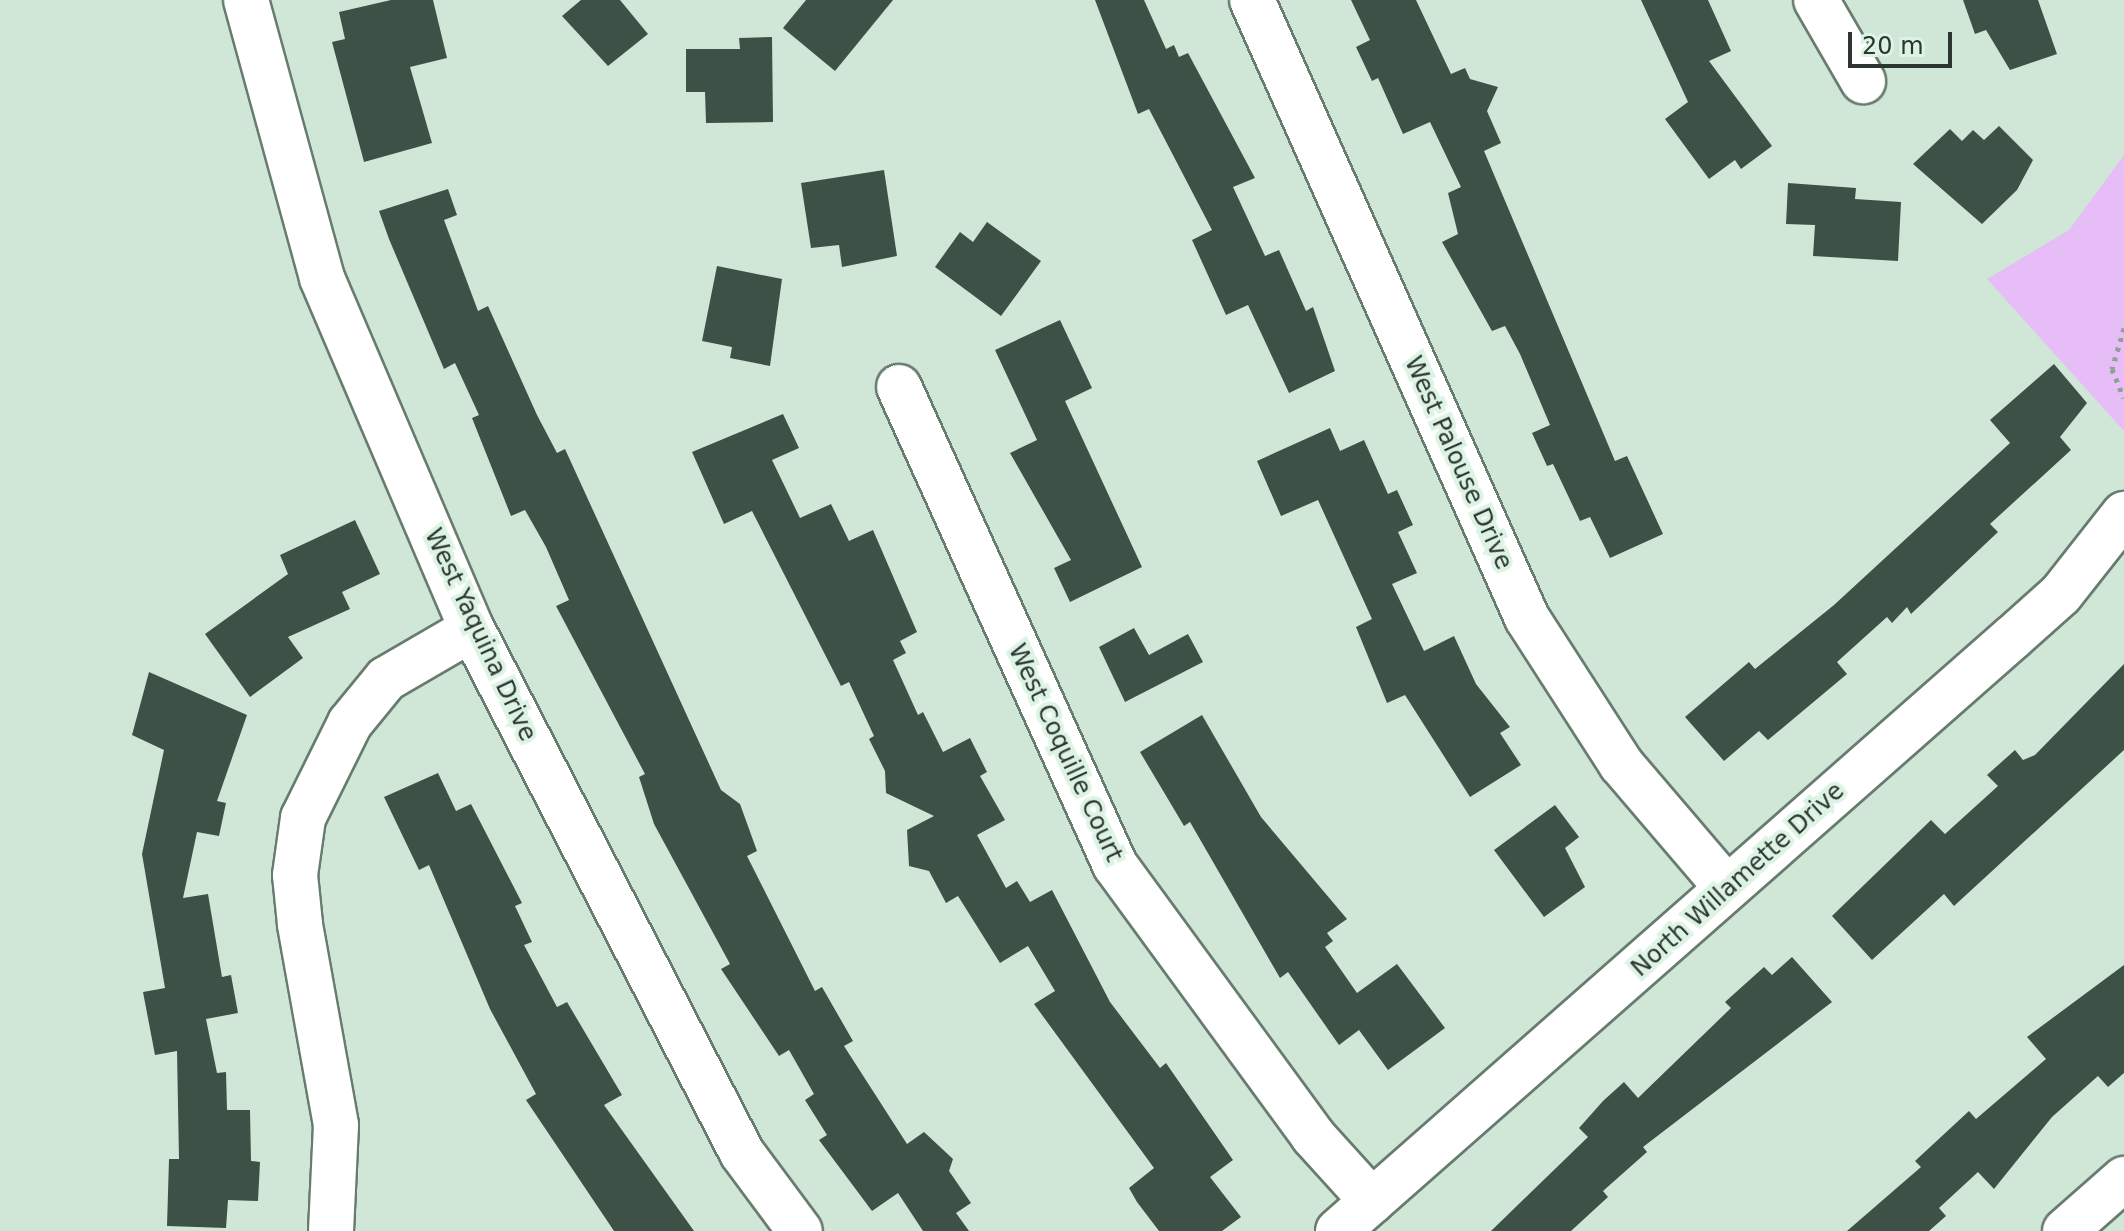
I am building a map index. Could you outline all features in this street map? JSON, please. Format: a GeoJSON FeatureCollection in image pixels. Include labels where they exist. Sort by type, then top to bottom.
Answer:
{"type":"FeatureCollection","features":[{"type":"Feature","properties":{"kind":"street","name":"West Yaquina Drive"},"geometry":{"type":"LineString","coordinates":[[246,0],[322,278],[472,629],[742,1153],[800,1231]]}},
{"type":"Feature","properties":{"kind":"street","name":"West Palouse Drive"},"geometry":{"type":"LineString","coordinates":[[1252,0],[1527,618],[1621,764],[1727,888]]}},
{"type":"Feature","properties":{"kind":"street"},"geometry":{"type":"LineString","coordinates":[[1816,0],[1863,81]]}},
{"type":"Feature","properties":{"kind":"street","name":"West Coquille Court"},"geometry":{"type":"LineString","coordinates":[[899,387],[1115,865],[1313,1136],[1372,1201]]}},
{"type":"Feature","properties":{"kind":"street","name":"North Willamette Drive"},"geometry":{"type":"LineString","coordinates":[[1338,1231],[2061,594],[2124,514]]}},
{"type":"Feature","properties":{"kind":"street"},"geometry":{"type":"LineString","coordinates":[[331,1231],[336,1125],[300,924],[295,875],[303,818],[350,723],[386,679],[472,629]]}},
{"type":"Feature","properties":{"kind":"street"},"geometry":{"type":"LineString","coordinates":[[2065,1231],[2124,1179]]}},
{"type":"Feature","properties":{"kind":"path"},"geometry":{"type":"LineString","coordinates":[[2124,328],[2112,369],[2124,398]]}},
{"type":"Feature","properties":{"kind":"shaded area"},"geometry":{"type":"Polygon","coordinates":[[[2124,155],[2124,431],[1987,279],[2069,230],[2124,155]]]}},
{"type":"Feature","properties":{"kind":"building"},"geometry":{"type":"Polygon","coordinates":[[[391,0],[433,0],[447,58],[410,67],[432,143],[364,162],[332,42],[345,39],[339,12],[391,0]]]}},
{"type":"Feature","properties":{"kind":"building"},"geometry":{"type":"Polygon","coordinates":[[[581,0],[620,0],[648,34],[608,66],[562,16],[581,0]]]}},
{"type":"Feature","properties":{"kind":"building"},"geometry":{"type":"Polygon","coordinates":[[[806,0],[893,0],[835,71],[783,28],[806,0]]]}},
{"type":"Feature","properties":{"kind":"building"},"geometry":{"type":"Polygon","coordinates":[[[1095,0],[1144,0],[1166,49],[1174,45],[1179,57],[1188,53],[1255,178],[1233,187],[1265,256],[1279,250],[1306,311],[1313,307],[1335,371],[1289,393],[1248,305],[1226,315],[1192,240],[1212,230],[1149,109],[1138,114],[1095,0]]]}},
{"type":"Feature","properties":{"kind":"building"},"geometry":{"type":"Polygon","coordinates":[[[1351,0],[1416,0],[1451,74],[1465,68],[1470,79],[1498,87],[1487,111],[1501,143],[1484,151],[1615,461],[1627,456],[1663,534],[1610,558],[1590,517],[1580,521],[1553,464],[1547,466],[1532,433],[1550,425],[1520,354],[1505,326],[1492,331],[1442,242],[1458,234],[1448,193],[1461,187],[1430,122],[1403,134],[1378,78],[1372,81],[1356,47],[1370,40],[1351,0]]]}},
{"type":"Feature","properties":{"kind":"building"},"geometry":{"type":"Polygon","coordinates":[[[1641,0],[1708,0],[1731,51],[1709,61],[1772,146],[1741,169],[1735,160],[1709,179],[1665,119],[1688,102],[1641,0]]]}},
{"type":"Feature","properties":{"kind":"building"},"geometry":{"type":"Polygon","coordinates":[[[1963,0],[2038,0],[2057,54],[2010,70],[1986,30],[1975,34],[1963,0]]]}},
{"type":"Feature","properties":{"kind":"building"},"geometry":{"type":"Polygon","coordinates":[[[772,37],[773,122],[706,123],[705,92],[686,92],[686,49],[740,49],[739,38],[772,37]]]}},
{"type":"Feature","properties":{"kind":"building"},"geometry":{"type":"Polygon","coordinates":[[[1999,126],[2033,160],[2017,190],[1982,224],[1913,164],[1950,129],[1962,141],[1973,130],[1984,140],[1999,126]]]}},
{"type":"Feature","properties":{"kind":"building"},"geometry":{"type":"Polygon","coordinates":[[[884,170],[897,256],[842,267],[839,245],[811,248],[801,183],[884,170]]]}},
{"type":"Feature","properties":{"kind":"building"},"geometry":{"type":"Polygon","coordinates":[[[1788,183],[1856,188],[1855,199],[1901,202],[1898,261],[1813,256],[1815,225],[1786,224],[1788,183]]]}},
{"type":"Feature","properties":{"kind":"building"},"geometry":{"type":"Polygon","coordinates":[[[448,189],[457,215],[444,220],[478,311],[488,306],[557,453],[565,449],[721,790],[740,804],[757,851],[747,856],[815,991],[822,987],[853,1041],[844,1046],[907,1144],[924,1132],[953,1159],[949,1171],[971,1203],[956,1213],[969,1231],[923,1231],[898,1193],[872,1211],[819,1140],[827,1135],[805,1100],[814,1094],[789,1050],[779,1056],[721,969],[730,964],[654,824],[639,777],[645,774],[556,606],[569,600],[546,547],[525,510],[511,516],[472,418],[479,415],[455,363],[444,369],[379,211],[448,189]]]}},
{"type":"Feature","properties":{"kind":"building"},"geometry":{"type":"Polygon","coordinates":[[[987,222],[1041,261],[1001,316],[935,267],[960,232],[973,242],[987,222]]]}},
{"type":"Feature","properties":{"kind":"building"},"geometry":{"type":"Polygon","coordinates":[[[717,266],[782,279],[770,366],[730,358],[732,347],[702,341],[717,266]]]}},
{"type":"Feature","properties":{"kind":"building"},"geometry":{"type":"Polygon","coordinates":[[[1060,320],[1092,388],[1065,401],[1142,567],[1070,602],[1054,568],[1071,560],[1010,453],[1037,440],[995,350],[1060,320]]]}},
{"type":"Feature","properties":{"kind":"building"},"geometry":{"type":"Polygon","coordinates":[[[2054,364],[2087,403],[2060,437],[2071,450],[1990,524],[1998,532],[1911,614],[1907,607],[1892,623],[1887,617],[1837,662],[1847,674],[1768,740],[1759,731],[1724,761],[1685,717],[1749,662],[1755,669],[1834,605],[2010,443],[1990,420],[2054,364]]]}},
{"type":"Feature","properties":{"kind":"building"},"geometry":{"type":"Polygon","coordinates":[[[783,414],[799,448],[772,460],[800,518],[831,504],[849,541],[873,530],[917,632],[900,641],[906,653],[893,660],[918,715],[923,712],[943,752],[970,738],[987,772],[980,776],[1005,820],[977,835],[1006,888],[1017,881],[1030,902],[1052,890],[1110,1002],[1160,1068],[1166,1063],[1233,1160],[1210,1177],[1241,1217],[1222,1231],[1159,1231],[1137,1202],[1129,1188],[1154,1168],[1034,1004],[1055,991],[1028,946],[1000,963],[958,896],[946,903],[929,871],[909,866],[907,830],[934,816],[886,793],[885,771],[869,739],[874,736],[849,682],[841,686],[752,511],[724,524],[692,452],[783,414]]]}},
{"type":"Feature","properties":{"kind":"building"},"geometry":{"type":"Polygon","coordinates":[[[1330,428],[1340,451],[1364,440],[1388,494],[1397,490],[1413,525],[1398,532],[1417,573],[1392,584],[1424,651],[1454,636],[1476,684],[1510,727],[1500,733],[1521,765],[1470,797],[1405,695],[1387,703],[1356,627],[1372,619],[1318,500],[1281,516],[1257,461],[1330,428]]]}},
{"type":"Feature","properties":{"kind":"building"},"geometry":{"type":"Polygon","coordinates":[[[355,520],[380,574],[342,592],[350,609],[288,637],[303,658],[250,697],[205,634],[288,574],[280,555],[355,520]]]}},
{"type":"Feature","properties":{"kind":"building"},"geometry":{"type":"Polygon","coordinates":[[[1134,628],[1149,655],[1188,634],[1203,662],[1125,702],[1099,647],[1134,628]]]}},
{"type":"Feature","properties":{"kind":"building"},"geometry":{"type":"Polygon","coordinates":[[[2124,664],[2124,750],[1954,906],[1944,894],[1872,960],[1832,916],[1931,820],[1945,834],[1998,786],[1987,775],[2015,750],[2023,760],[2035,755],[2124,664]]]}},
{"type":"Feature","properties":{"kind":"building"},"geometry":{"type":"Polygon","coordinates":[[[149,672],[247,715],[217,801],[226,803],[219,836],[197,832],[183,898],[208,894],[222,977],[231,975],[238,1013],[206,1019],[217,1073],[226,1072],[227,1110],[250,1110],[251,1161],[260,1162],[258,1201],[228,1200],[226,1228],[167,1226],[169,1159],[179,1159],[177,1051],[155,1055],[143,992],[165,988],[142,854],[164,750],[132,735],[149,672]]]}},
{"type":"Feature","properties":{"kind":"building"},"geometry":{"type":"Polygon","coordinates":[[[1202,715],[1261,817],[1347,919],[1327,933],[1333,941],[1325,947],[1357,993],[1397,964],[1445,1028],[1388,1070],[1359,1030],[1339,1045],[1288,972],[1280,978],[1190,822],[1184,826],[1140,752],[1202,715]]]}},
{"type":"Feature","properties":{"kind":"building"},"geometry":{"type":"Polygon","coordinates":[[[438,773],[456,811],[471,804],[522,903],[515,906],[532,942],[524,945],[557,1007],[567,1002],[622,1095],[604,1105],[694,1231],[614,1231],[526,1100],[536,1094],[490,1009],[429,865],[419,870],[384,797],[438,773]]]}},
{"type":"Feature","properties":{"kind":"building"},"geometry":{"type":"Polygon","coordinates":[[[1555,805],[1579,837],[1565,848],[1585,887],[1544,917],[1494,850],[1555,805]]]}},
{"type":"Feature","properties":{"kind":"building"},"geometry":{"type":"Polygon","coordinates":[[[1792,957],[1832,1002],[1643,1147],[1647,1152],[1603,1191],[1608,1197],[1571,1231],[1491,1231],[1588,1137],[1579,1128],[1603,1101],[1624,1082],[1638,1098],[1731,1008],[1725,1002],[1764,967],[1772,975],[1792,957]]]}},
{"type":"Feature","properties":{"kind":"building"},"geometry":{"type":"Polygon","coordinates":[[[2124,965],[2124,1073],[2108,1087],[2098,1076],[2052,1117],[1994,1189],[1978,1172],[1939,1208],[1946,1216],[1929,1231],[1847,1231],[1921,1167],[1915,1161],[1969,1111],[1976,1119],[2046,1059],[2027,1037],[2124,965]]]}}]}
